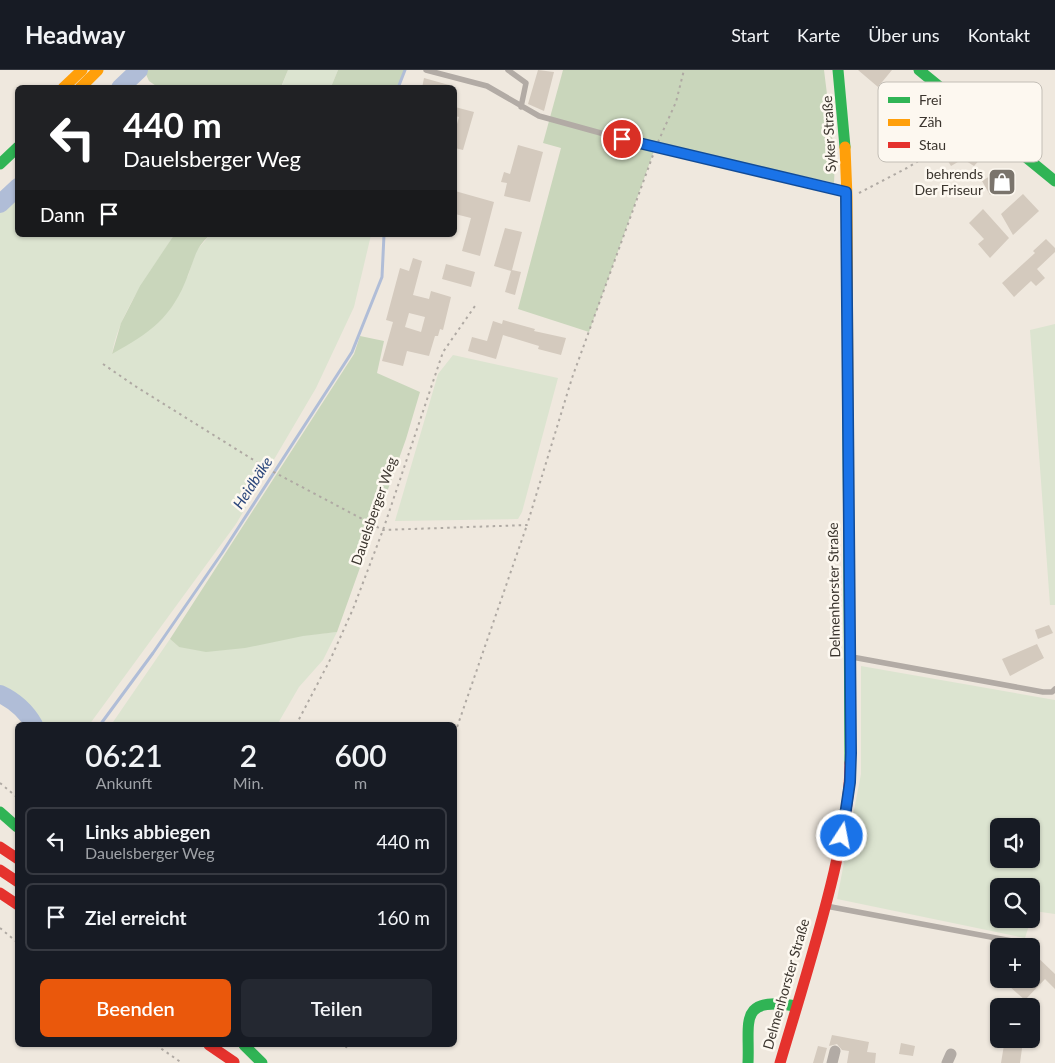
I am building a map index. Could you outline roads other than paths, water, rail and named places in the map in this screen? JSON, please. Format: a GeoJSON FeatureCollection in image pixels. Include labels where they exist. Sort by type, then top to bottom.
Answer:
{"type":"FeatureCollection","features":[{"type":"Feature","properties":{"kind":"main road"},"geometry":{"type":"LineString","coordinates":[[66,85],[82,70]]}},
{"type":"Feature","properties":{"kind":"main road"},"geometry":{"type":"LineString","coordinates":[[83,85],[98,70]]}},
{"type":"Feature","properties":{"kind":"main road","name":"Syker Straße"},"geometry":{"type":"LineString","coordinates":[[838,70],[844,126],[847,195]]}},
{"type":"Feature","properties":{"kind":"main road"},"geometry":{"type":"LineString","coordinates":[[919,70],[934,82]]}},
{"type":"Feature","properties":{"kind":"main road"},"geometry":{"type":"LineString","coordinates":[[0,164],[15,150]]}},
{"type":"Feature","properties":{"kind":"main road"},"geometry":{"type":"LineString","coordinates":[[1032,162],[1055,181]]}},
{"type":"Feature","properties":{"kind":"main road","name":"Delmenhorster Straße"},"geometry":{"type":"LineString","coordinates":[[780,1063],[824,906],[844,826],[850,782],[847,195]]}},
{"type":"Feature","properties":{"kind":"main road"},"geometry":{"type":"LineString","coordinates":[[0,812],[15,825]]}},
{"type":"Feature","properties":{"kind":"main road"},"geometry":{"type":"LineString","coordinates":[[0,817],[15,826]]}},
{"type":"Feature","properties":{"kind":"main road"},"geometry":{"type":"LineString","coordinates":[[0,847],[15,857]]}},
{"type":"Feature","properties":{"kind":"main road"},"geometry":{"type":"LineString","coordinates":[[0,870],[15,880]]}},
{"type":"Feature","properties":{"kind":"main road"},"geometry":{"type":"LineString","coordinates":[[0,893],[15,903]]}},
{"type":"Feature","properties":{"kind":"main road"},"geometry":{"type":"LineString","coordinates":[[748,1063],[747,1027],[749,1016],[755,1009],[766,1004],[781,1003],[796,1006]]}},
{"type":"Feature","properties":{"kind":"main road"},"geometry":{"type":"LineString","coordinates":[[212,1047],[234,1062]]}},
{"type":"Feature","properties":{"kind":"main road"},"geometry":{"type":"LineString","coordinates":[[218,1047],[234,1062]]}},
{"type":"Feature","properties":{"kind":"main road"},"geometry":{"type":"LineString","coordinates":[[246,1047],[262,1063]]}},
{"type":"Feature","properties":{"kind":"street"},"geometry":{"type":"LineString","coordinates":[[832,1063],[835,1051]]}},
{"type":"Feature","properties":{"kind":"lane"},"geometry":{"type":"LineString","coordinates":[[426,70],[487,86],[539,116],[655,148],[847,195]]}},
{"type":"Feature","properties":{"kind":"lane"},"geometry":{"type":"LineString","coordinates":[[508,70],[526,82],[521,106]]}},
{"type":"Feature","properties":{"kind":"lane"},"geometry":{"type":"LineString","coordinates":[[850,657],[1043,692],[1052,692],[1055,689]]}},
{"type":"Feature","properties":{"kind":"lane"},"geometry":{"type":"LineString","coordinates":[[824,906],[1001,938]]}},
{"type":"Feature","properties":{"kind":"waterway"},"geometry":{"type":"LineString","coordinates":[[123,85],[139,70]]}},
{"type":"Feature","properties":{"kind":"waterway","name":"Heidbäke"},"geometry":{"type":"LineString","coordinates":[[399,85],[405,70]]}},
{"type":"Feature","properties":{"kind":"waterway"},"geometry":{"type":"LineString","coordinates":[[0,204],[15,190]]}},
{"type":"Feature","properties":{"kind":"waterway","name":"Heidbäke"},"geometry":{"type":"LineString","coordinates":[[102,722],[153,653],[222,553],[352,352],[382,277],[384,237]]}},
{"type":"Feature","properties":{"kind":"waterway"},"geometry":{"type":"LineString","coordinates":[[0,694],[20,707],[32,722]]}},
{"type":"Feature","properties":{"kind":"place","name":"behrends Der Friseur"},"geometry":{"type":"Point","coordinates":[1002,182]}}]}
